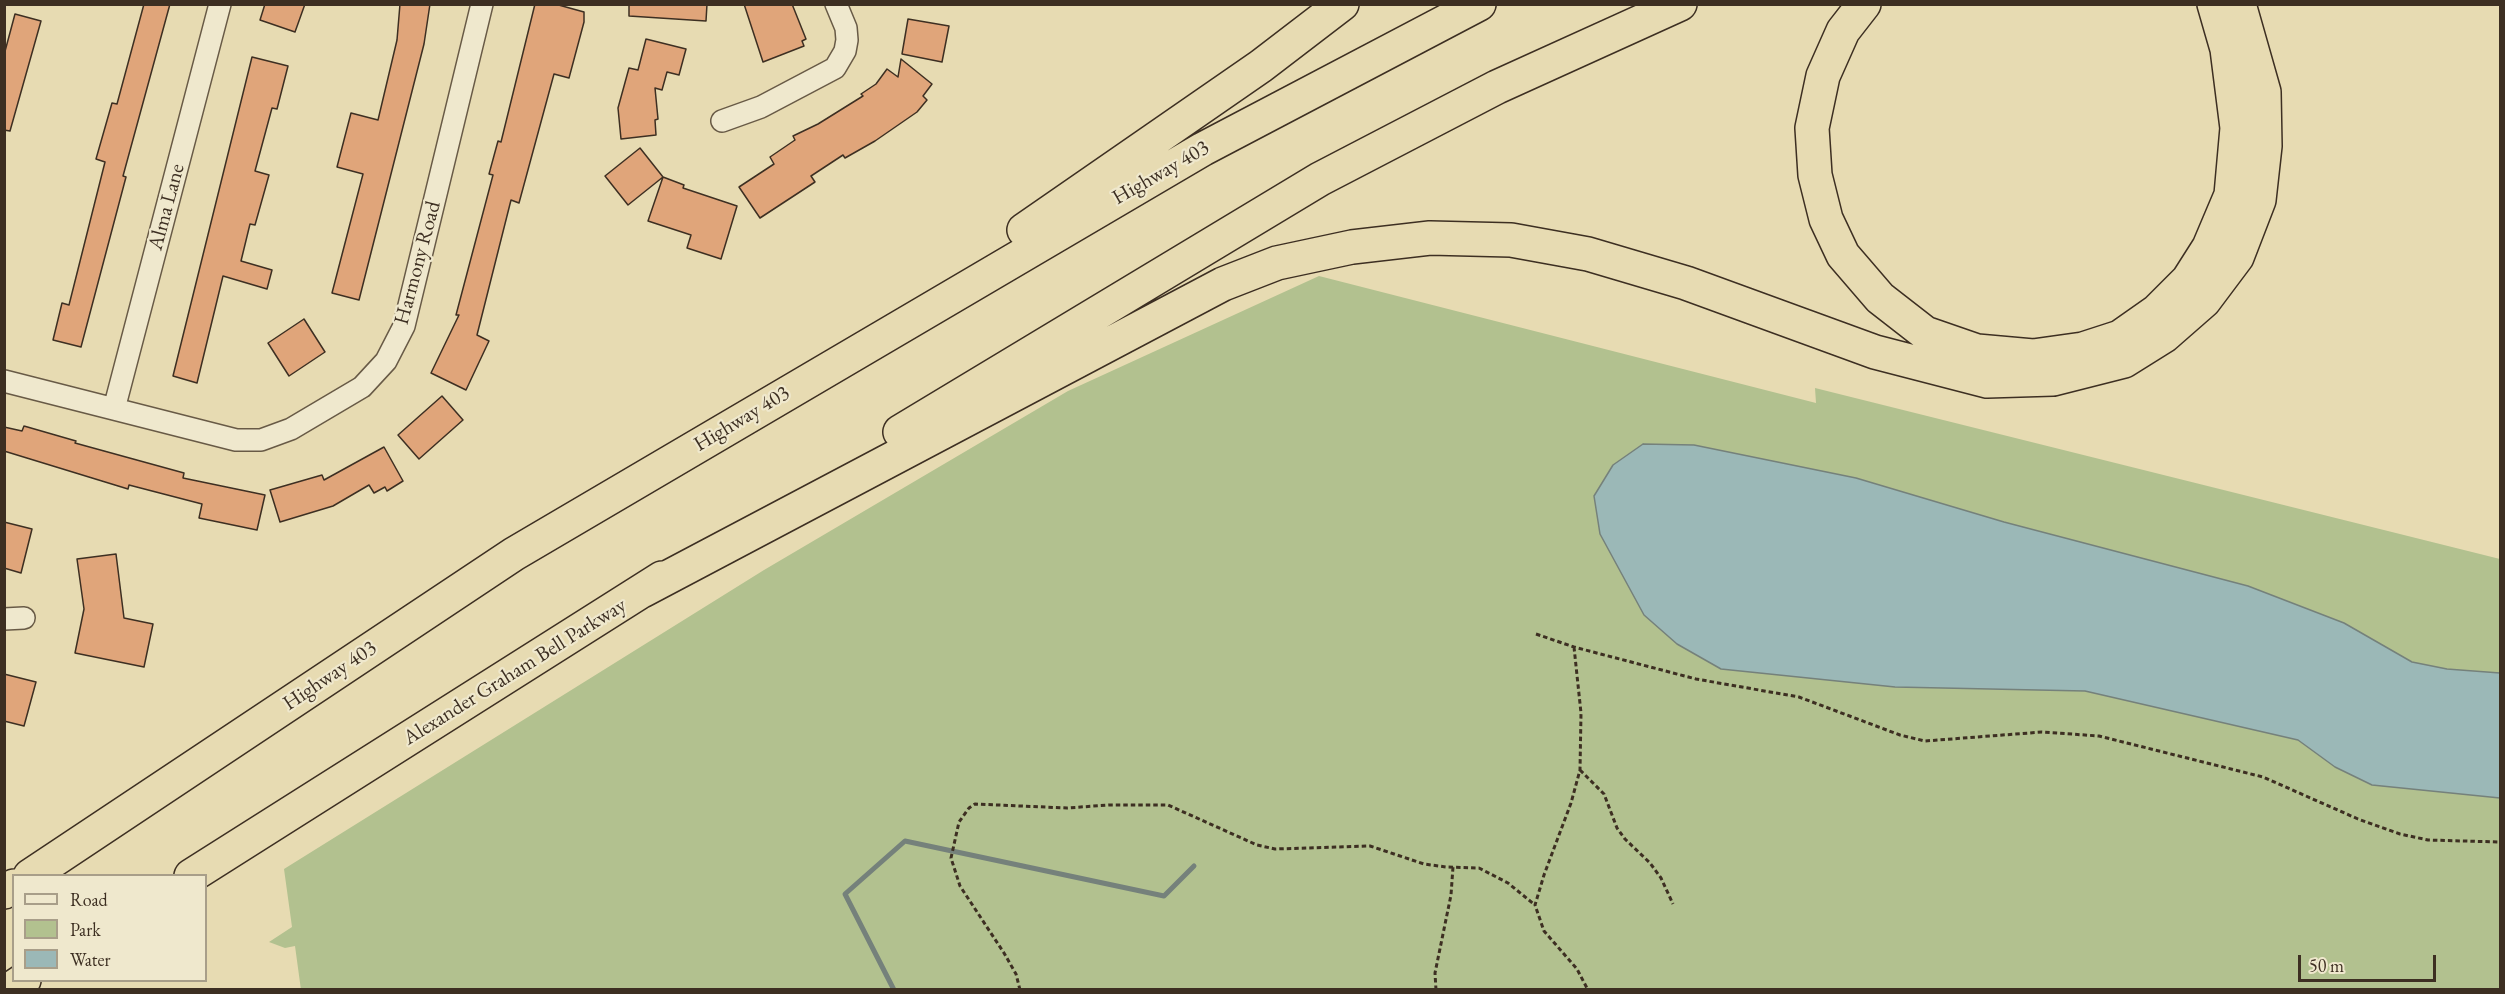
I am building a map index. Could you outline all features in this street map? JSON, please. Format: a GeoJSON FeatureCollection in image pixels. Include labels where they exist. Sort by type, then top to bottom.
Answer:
{"type":"FeatureCollection","features":[{"type":"Feature","properties":{"kind":"highway"},"geometry":{"type":"LineString","coordinates":[[857,350],[998,248],[1261,66],[1342,4]]}},
{"type":"Feature","properties":{"kind":"highway","name":"Highway 403"},"geometry":{"type":"LineString","coordinates":[[33,874],[514,554],[1203,148],[1479,4]]}},
{"type":"Feature","properties":{"kind":"highway"},"geometry":{"type":"LineString","coordinates":[[642,591],[753,520],[1320,179],[1497,87],[1680,4]]}},
{"type":"Feature","properties":{"kind":"highway"},"geometry":{"type":"LineString","coordinates":[[1864,4],[1843,31],[1823,76],[1812,128],[1815,175],[1826,219],[1843,255],[1880,298],[1925,333],[1977,351],[2033,356],[2083,349],[2120,337],[2157,310],[2188,280],[2209,247],[2231,195],[2237,128],[2227,49],[2214,4]]}},
{"type":"Feature","properties":{"kind":"highway"},"geometry":{"type":"LineString","coordinates":[[642,591],[1223,284],[1278,263],[1352,247],[1430,238],[1511,240],[1588,254],[1686,283],[1875,352],[1987,381],[2053,379],[2124,361],[2164,336],[2204,301],[2237,258],[2259,200],[2265,146],[2264,92],[2239,4]]}},
{"type":"Feature","properties":{"kind":"highway","name":"Alexander Graham Bell Parkway"},"geometry":{"type":"LineString","coordinates":[[194,874],[642,591]]}},
{"type":"Feature","properties":{"kind":"highway"},"geometry":{"type":"LineString","coordinates":[[9,990],[22,982]]}},
{"type":"Feature","properties":{"kind":"street","name":"Alma Lane"},"geometry":{"type":"LineString","coordinates":[[114,410],[220,4]]}},
{"type":"Feature","properties":{"kind":"street","name":"Harmony Road"},"geometry":{"type":"LineString","coordinates":[[4,381],[236,440],[261,440],[291,429],[362,387],[386,361],[404,326],[482,4]]}},
{"type":"Feature","properties":{"kind":"street"},"geometry":{"type":"LineString","coordinates":[[722,121],[761,107],[835,68],[845,51],[847,40],[846,28],[836,4]]}},
{"type":"Feature","properties":{"kind":"path"},"geometry":{"type":"LineString","coordinates":[[1536,634],[1574,647],[1696,679],[1799,697],[1900,735],[1925,741],[2069,732],[2132,742],[2263,777],[2358,819],[2400,834],[2428,840],[2500,842]]}},
{"type":"Feature","properties":{"kind":"path"},"geometry":{"type":"LineString","coordinates":[[1574,647],[1581,713],[1580,770],[1536,905],[1544,931],[1577,969],[1588,990]]}},
{"type":"Feature","properties":{"kind":"path"},"geometry":{"type":"LineString","coordinates":[[1580,770],[1604,794],[1617,828],[1650,863],[1661,878],[1673,904]]}},
{"type":"Feature","properties":{"kind":"path"},"geometry":{"type":"LineString","coordinates":[[1020,990],[1016,974],[1004,952],[960,886],[951,858],[959,822],[969,808],[975,804],[1067,808],[1126,804],[1168,805],[1257,845],[1275,849],[1370,846],[1424,864],[1479,868],[1493,874],[1536,905]]}},
{"type":"Feature","properties":{"kind":"path"},"geometry":{"type":"LineString","coordinates":[[1436,990],[1435,973],[1451,895],[1453,867]]}},
{"type":"Feature","properties":{"kind":"green space"},"geometry":{"type":"Polygon","coordinates":[[[1319,276],[1816,403],[1815,388],[2500,559],[2500,989],[301,990],[295,946],[285,948],[269,942],[292,927],[284,869],[764,570],[1068,391],[1319,276]]]}},
{"type":"Feature","properties":{"kind":"water"},"geometry":{"type":"Polygon","coordinates":[[[1643,444],[1694,445],[1856,478],[2004,522],[2248,586],[2344,623],[2412,662],[2447,669],[2500,673],[2500,798],[2372,785],[2335,767],[2298,740],[2085,691],[1895,687],[1721,669],[1677,644],[1644,615],[1600,534],[1594,496],[1613,465],[1643,444]]]}},
{"type":"Feature","properties":{"kind":"building"},"geometry":{"type":"Polygon","coordinates":[[[144,4],[170,4],[123,176],[126,177],[81,347],[53,340],[62,303],[69,305],[105,162],[96,159],[112,103],[117,104],[144,4]]]}},
{"type":"Feature","properties":{"kind":"building"},"geometry":{"type":"Polygon","coordinates":[[[265,4],[305,4],[295,32],[260,20],[265,4]]]}},
{"type":"Feature","properties":{"kind":"building"},"geometry":{"type":"Polygon","coordinates":[[[400,4],[430,4],[424,44],[359,300],[332,293],[363,174],[337,167],[351,113],[378,120],[397,40],[400,4]]]}},
{"type":"Feature","properties":{"kind":"building"},"geometry":{"type":"Polygon","coordinates":[[[535,4],[555,4],[584,12],[584,22],[569,78],[554,74],[519,203],[511,200],[477,335],[489,341],[466,390],[431,373],[459,315],[456,315],[493,175],[489,174],[498,141],[501,142],[535,4]]]}},
{"type":"Feature","properties":{"kind":"building"},"geometry":{"type":"Polygon","coordinates":[[[629,4],[707,4],[706,21],[629,16],[629,4]]]}},
{"type":"Feature","properties":{"kind":"building"},"geometry":{"type":"Polygon","coordinates":[[[744,4],[792,4],[806,39],[802,41],[804,46],[763,62],[744,4]]]}},
{"type":"Feature","properties":{"kind":"building"},"geometry":{"type":"Polygon","coordinates":[[[15,14],[41,21],[10,131],[4,130],[4,55],[15,14]]]}},
{"type":"Feature","properties":{"kind":"building"},"geometry":{"type":"Polygon","coordinates":[[[908,19],[949,26],[942,62],[902,54],[908,19]]]}},
{"type":"Feature","properties":{"kind":"building"},"geometry":{"type":"Polygon","coordinates":[[[646,39],[686,49],[679,75],[667,72],[662,90],[655,88],[658,119],[655,120],[656,135],[621,139],[618,108],[629,68],[638,70],[646,39]]]}},
{"type":"Feature","properties":{"kind":"building"},"geometry":{"type":"Polygon","coordinates":[[[252,57],[288,66],[277,109],[272,108],[255,171],[269,175],[255,225],[250,224],[241,261],[272,270],[267,289],[223,276],[197,383],[173,376],[252,57]]]}},
{"type":"Feature","properties":{"kind":"building"},"geometry":{"type":"Polygon","coordinates":[[[901,59],[932,84],[923,96],[927,100],[917,112],[875,141],[845,158],[843,155],[811,176],[815,182],[760,218],[739,187],[774,164],[770,157],[795,140],[793,136],[818,124],[863,96],[861,94],[876,84],[887,69],[898,77],[901,59]]]}},
{"type":"Feature","properties":{"kind":"building"},"geometry":{"type":"Polygon","coordinates":[[[640,148],[663,177],[628,205],[605,176],[640,148]]]}},
{"type":"Feature","properties":{"kind":"building"},"geometry":{"type":"Polygon","coordinates":[[[663,177],[684,185],[683,188],[737,206],[721,259],[687,248],[691,235],[648,221],[663,177]]]}},
{"type":"Feature","properties":{"kind":"building"},"geometry":{"type":"Polygon","coordinates":[[[304,319],[325,352],[289,376],[268,343],[304,319]]]}},
{"type":"Feature","properties":{"kind":"building"},"geometry":{"type":"Polygon","coordinates":[[[442,396],[463,420],[419,459],[398,435],[442,396]]]}},
{"type":"Feature","properties":{"kind":"building"},"geometry":{"type":"Polygon","coordinates":[[[24,426],[76,441],[75,443],[184,473],[183,478],[265,495],[257,530],[199,518],[202,504],[129,485],[128,489],[4,451],[4,427],[22,431],[24,426]]]}},
{"type":"Feature","properties":{"kind":"building"},"geometry":{"type":"Polygon","coordinates":[[[384,447],[403,481],[387,491],[385,487],[374,493],[369,485],[333,506],[280,522],[270,490],[322,475],[324,480],[384,447]]]}},
{"type":"Feature","properties":{"kind":"building"},"geometry":{"type":"Polygon","coordinates":[[[4,522],[32,529],[21,573],[4,568],[4,522]]]}},
{"type":"Feature","properties":{"kind":"building"},"geometry":{"type":"Polygon","coordinates":[[[116,554],[124,618],[153,624],[144,667],[75,653],[84,609],[77,559],[116,554]]]}},
{"type":"Feature","properties":{"kind":"building"},"geometry":{"type":"Polygon","coordinates":[[[4,674],[36,682],[24,726],[4,721],[4,674]]]}},
{"type":"Feature","properties":{"kind":"waterway"},"geometry":{"type":"LineString","coordinates":[[894,990],[845,894],[905,841],[1164,896],[1194,866]]}}]}
